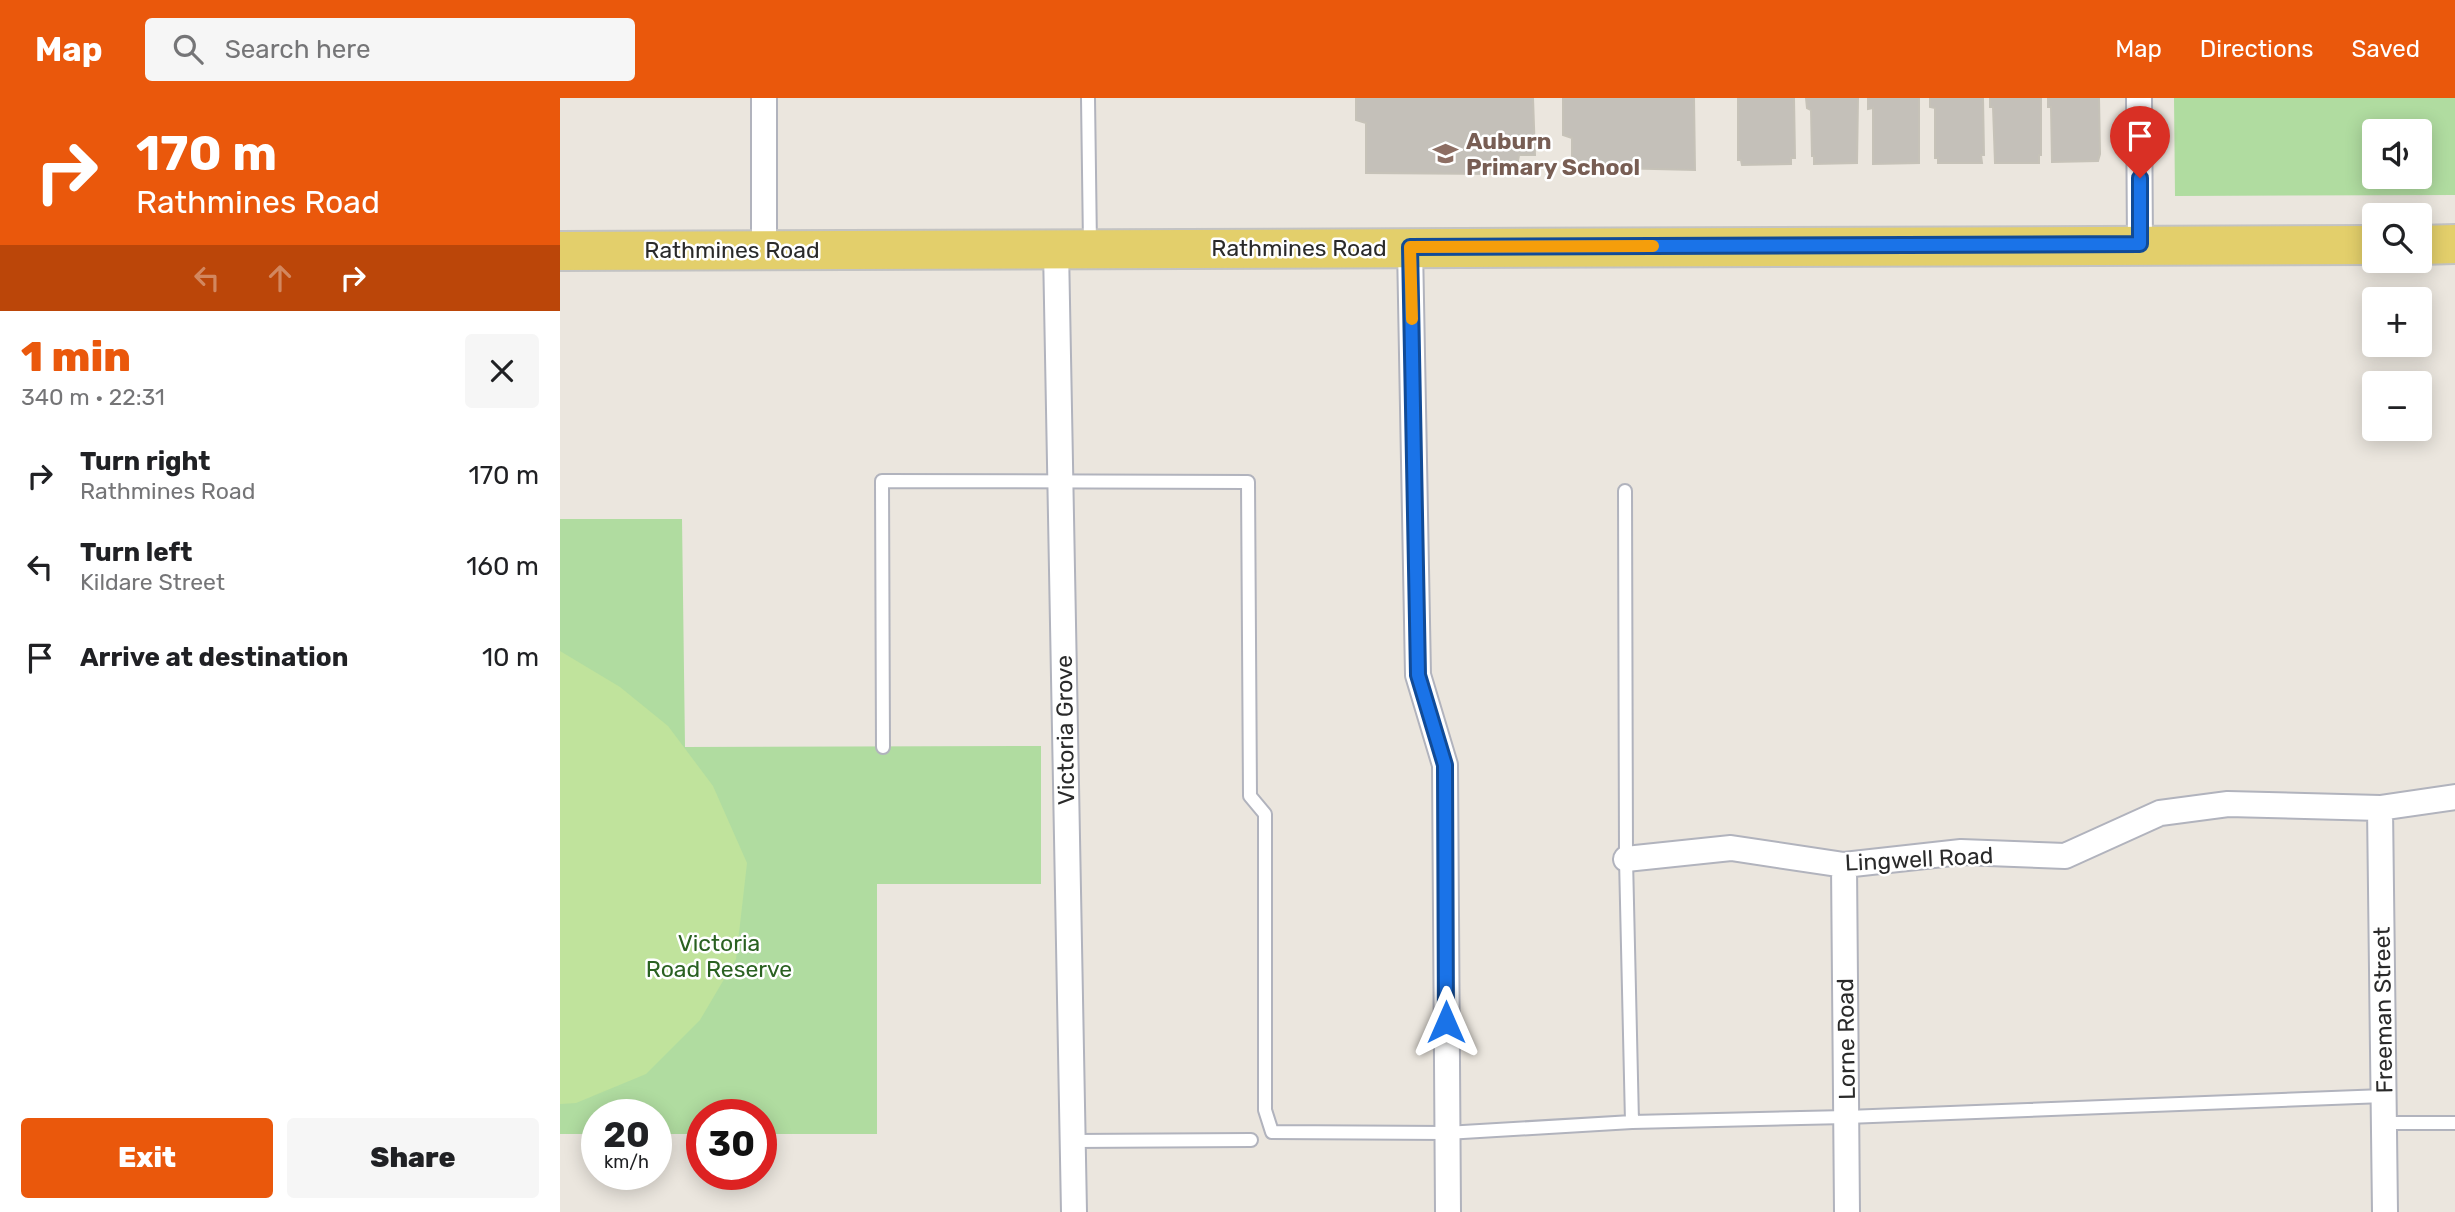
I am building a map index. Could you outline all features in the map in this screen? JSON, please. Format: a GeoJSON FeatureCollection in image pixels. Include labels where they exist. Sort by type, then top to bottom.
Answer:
{"type":"FeatureCollection","features":[{"type":"Feature","properties":{"kind":"main road"},"geometry":{"type":"LineString","coordinates":[[2432,245],[2455,244]]}},
{"type":"Feature","properties":{"kind":"main road","name":"Rathmines Road"},"geometry":{"type":"LineString","coordinates":[[560,251],[2362,245]]}},
{"type":"Feature","properties":{"kind":"street"},"geometry":{"type":"LineString","coordinates":[[764,98],[764,250]]}},
{"type":"Feature","properties":{"kind":"street"},"geometry":{"type":"LineString","coordinates":[[2139,98],[2140,244]]}},
{"type":"Feature","properties":{"kind":"street"},"geometry":{"type":"LineString","coordinates":[[1410,247],[1418,675],[1445,765],[1448,1212]]}},
{"type":"Feature","properties":{"kind":"street","name":"Victoria Grove"},"geometry":{"type":"LineString","coordinates":[[1073,249],[1060,481],[1074,1212]]}},
{"type":"Feature","properties":{"kind":"street","name":"Lingwell Road"},"geometry":{"type":"LineString","coordinates":[[1626,859],[1731,848],[1844,865],[1961,852],[2065,856],[2160,813],[2228,804],[2380,808],[2455,797]]}},
{"type":"Feature","properties":{"kind":"street","name":"Freeman Street"},"geometry":{"type":"LineString","coordinates":[[2380,808],[2385,1212]]}},
{"type":"Feature","properties":{"kind":"street","name":"Lorne Road"},"geometry":{"type":"LineString","coordinates":[[1844,865],[1847,1212]]}},
{"type":"Feature","properties":{"kind":"lane"},"geometry":{"type":"LineString","coordinates":[[1073,249],[1088,98]]}},
{"type":"Feature","properties":{"kind":"lane"},"geometry":{"type":"LineString","coordinates":[[883,747],[882,481],[1248,482],[1250,796],[1265,814],[1265,1110],[1272,1132],[1446,1133],[1632,1122],[2384,1096]]}},
{"type":"Feature","properties":{"kind":"lane"},"geometry":{"type":"LineString","coordinates":[[1625,491],[1626,859],[1632,1122]]}},
{"type":"Feature","properties":{"kind":"lane"},"geometry":{"type":"LineString","coordinates":[[2384,1123],[2455,1123]]}},
{"type":"Feature","properties":{"kind":"lane"},"geometry":{"type":"LineString","coordinates":[[1072,1141],[1251,1140]]}},
{"type":"Feature","properties":{"kind":"green space"},"geometry":{"type":"Polygon","coordinates":[[[2174,98],[2455,98],[2455,195],[2175,196],[2174,98]]]}},
{"type":"Feature","properties":{"kind":"green space","name":"Victoria Road Reserve"},"geometry":{"type":"Polygon","coordinates":[[[560,519],[682,519],[685,747],[1041,746],[1041,884],[877,884],[877,1134],[777,1134],[777,1099],[686,1099],[686,1134],[672,1134],[672,1099],[581,1099],[581,1134],[560,1134],[560,519]]]}},
{"type":"Feature","properties":{"kind":"green space"},"geometry":{"type":"Polygon","coordinates":[[[560,651],[620,687],[668,726],[713,786],[747,863],[736,959],[700,1020],[646,1074],[576,1103],[560,1104],[560,651]]]}},
{"type":"Feature","properties":{"kind":"building"},"geometry":{"type":"Polygon","coordinates":[[[1356,98],[1533,98],[1535,155],[1519,155],[1517,167],[1497,164],[1494,174],[1366,173],[1366,123],[1356,120],[1356,98]]]}},
{"type":"Feature","properties":{"kind":"building"},"geometry":{"type":"Polygon","coordinates":[[[1563,98],[1694,98],[1695,170],[1572,167],[1572,138],[1563,135],[1563,98]]]}},
{"type":"Feature","properties":{"kind":"building"},"geometry":{"type":"Polygon","coordinates":[[[1738,98],[1794,98],[1795,158],[1791,158],[1791,164],[1742,165],[1741,160],[1738,160],[1738,98]]]}},
{"type":"Feature","properties":{"kind":"building"},"geometry":{"type":"Polygon","coordinates":[[[1806,98],[1858,98],[1857,163],[1814,164],[1811,110],[1807,108],[1806,98]]]}},
{"type":"Feature","properties":{"kind":"building"},"geometry":{"type":"Polygon","coordinates":[[[1868,98],[1919,98],[1919,163],[1873,164],[1873,108],[1868,109],[1868,98]]]}},
{"type":"Feature","properties":{"kind":"building"},"geometry":{"type":"Polygon","coordinates":[[[1930,98],[1983,98],[1982,163],[1938,163],[1938,158],[1935,158],[1935,108],[1930,107],[1930,98]]]}},
{"type":"Feature","properties":{"kind":"building"},"geometry":{"type":"Polygon","coordinates":[[[1990,98],[2041,99],[2039,163],[1995,163],[1993,107],[1990,107],[1990,98]]]}},
{"type":"Feature","properties":{"kind":"building"},"geometry":{"type":"Polygon","coordinates":[[[2048,98],[2099,98],[2098,161],[2052,162],[2051,107],[2048,107],[2048,98]]]}},
{"type":"Feature","properties":{"kind":"slow traffic"},"geometry":{"type":"LineString","coordinates":[[1412,319],[1410,247],[1653,246]]}},
{"type":"Feature","properties":{"kind":"place","name":"Auburn Primary School"},"geometry":{"type":"Point","coordinates":[1446,154]}},
{"type":"Feature","properties":{"kind":"route"},"geometry":{"type":"LineString","coordinates":[[1446,1022],[1445,765],[1418,675],[1410,247],[2140,244],[2140,178]]}}]}
